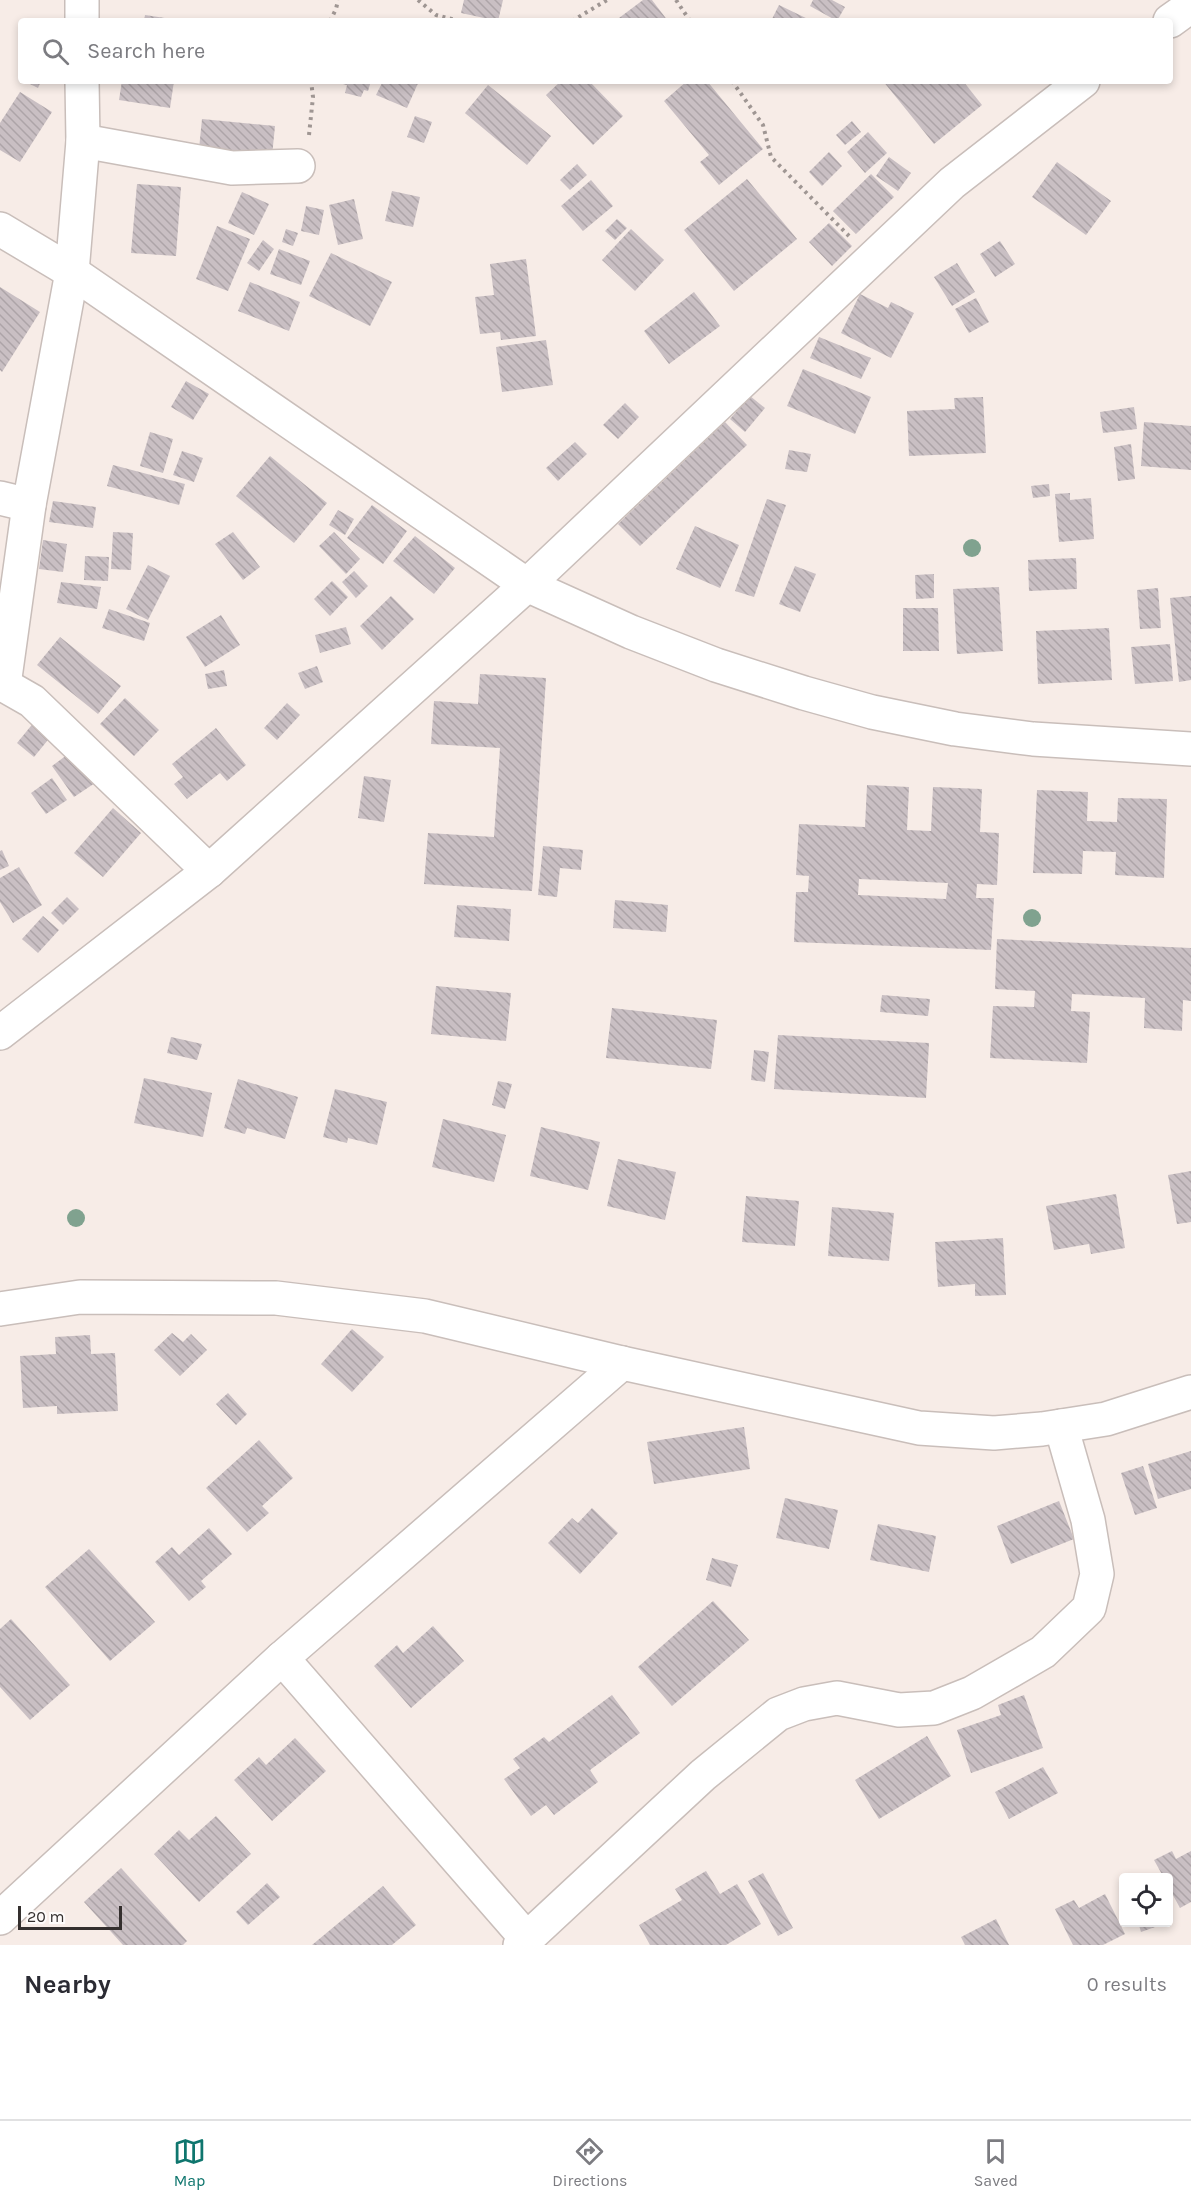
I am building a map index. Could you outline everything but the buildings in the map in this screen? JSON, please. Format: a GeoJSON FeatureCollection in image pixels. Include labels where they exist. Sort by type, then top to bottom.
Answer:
{"type":"FeatureCollection","features":[{"type":"Feature","properties":{"kind":"street"},"geometry":{"type":"LineString","coordinates":[[82,0],[82,18]]}},
{"type":"Feature","properties":{"kind":"street"},"geometry":{"type":"LineString","coordinates":[[1173,19],[1191,6]]}},
{"type":"Feature","properties":{"kind":"street"},"geometry":{"type":"LineString","coordinates":[[82,84],[83,141],[72,272],[14,502],[2,685],[32,701],[209,871]]}},
{"type":"Feature","properties":{"kind":"street"},"geometry":{"type":"LineString","coordinates":[[0,1034],[209,871],[527,585],[871,257],[952,183],[1079,84]]}},
{"type":"Feature","properties":{"kind":"street"},"geometry":{"type":"LineString","coordinates":[[83,141],[232,168],[298,166]]}},
{"type":"Feature","properties":{"kind":"street"},"geometry":{"type":"LineString","coordinates":[[0,229],[72,272],[527,585],[631,632],[716,664],[804,693],[872,712],[955,729],[1033,739],[1191,749]]}},
{"type":"Feature","properties":{"kind":"street"},"geometry":{"type":"LineString","coordinates":[[0,1309],[80,1297],[276,1298],[425,1316],[622,1363],[919,1428],[994,1433],[1061,1426],[1106,1419],[1191,1392]]}},
{"type":"Feature","properties":{"kind":"street"},"geometry":{"type":"LineString","coordinates":[[0,1918],[282,1658],[622,1363]]}},
{"type":"Feature","properties":{"kind":"street"},"geometry":{"type":"LineString","coordinates":[[282,1658],[523,1942],[703,1775],[778,1714],[804,1704],[837,1698],[899,1710],[934,1708],[972,1693],[1043,1652],[1089,1608],[1097,1574],[1088,1520],[1061,1426]]}},
{"type":"Feature","properties":{"kind":"path"},"geometry":{"type":"LineString","coordinates":[[332,18],[338,0]]}},
{"type":"Feature","properties":{"kind":"path"},"geometry":{"type":"LineString","coordinates":[[418,0],[436,15],[448,18]]}},
{"type":"Feature","properties":{"kind":"path"},"geometry":{"type":"LineString","coordinates":[[577,18],[607,0]]}},
{"type":"Feature","properties":{"kind":"path"},"geometry":{"type":"LineString","coordinates":[[676,0],[688,18]]}},
{"type":"Feature","properties":{"kind":"path"},"geometry":{"type":"LineString","coordinates":[[298,166],[310,131],[313,97],[311,84]]}},
{"type":"Feature","properties":{"kind":"path"},"geometry":{"type":"LineString","coordinates":[[734,84],[763,125],[771,157],[871,257]]}}]}
